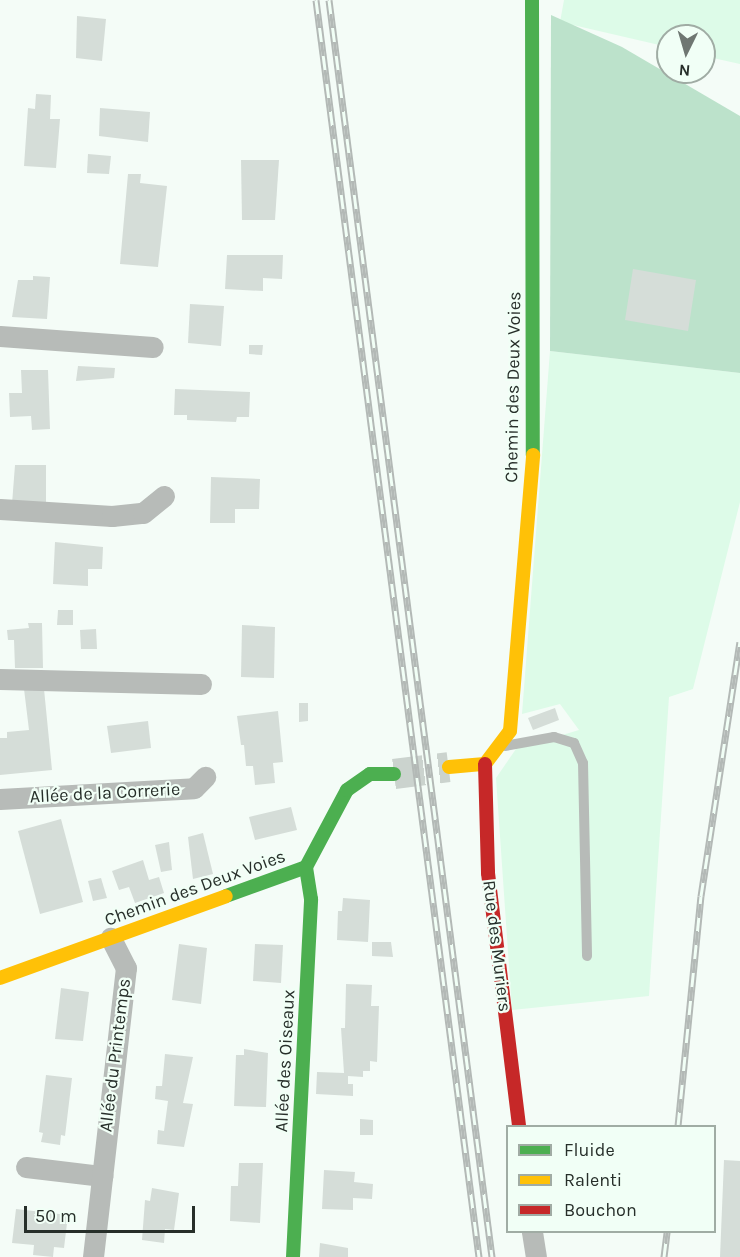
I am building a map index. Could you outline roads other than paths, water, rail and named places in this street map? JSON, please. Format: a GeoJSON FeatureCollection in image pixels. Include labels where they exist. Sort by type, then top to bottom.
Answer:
{"type":"FeatureCollection","features":[{"type":"Feature","properties":{"kind":"street","name":"Chemin des Deux Voies"},"geometry":{"type":"LineString","coordinates":[[485,764],[510,731],[534,439],[531,0]]}},
{"type":"Feature","properties":{"kind":"street"},"geometry":{"type":"LineString","coordinates":[[0,336],[153,347]]}},
{"type":"Feature","properties":{"kind":"street"},"geometry":{"type":"LineString","coordinates":[[0,509],[112,516],[143,513],[164,496]]}},
{"type":"Feature","properties":{"kind":"street"},"geometry":{"type":"LineString","coordinates":[[0,678],[201,684]]}},
{"type":"Feature","properties":{"kind":"street"},"geometry":{"type":"LineString","coordinates":[[449,767],[485,764]]}},
{"type":"Feature","properties":{"kind":"street","name":"Rue des Muriers"},"geometry":{"type":"LineString","coordinates":[[485,764],[488,873],[519,1125]]}},
{"type":"Feature","properties":{"kind":"street","name":"Chemin des Deux Voies"},"geometry":{"type":"LineString","coordinates":[[0,978],[306,867],[347,790],[370,774],[394,774]]}},
{"type":"Feature","properties":{"kind":"street","name":"Allée de la Correrie"},"geometry":{"type":"LineString","coordinates":[[0,799],[194,788],[205,777]]}},
{"type":"Feature","properties":{"kind":"street","name":"Allée des Oiseaux"},"geometry":{"type":"LineString","coordinates":[[293,1257],[311,899],[306,867]]}},
{"type":"Feature","properties":{"kind":"street","name":"Allée du Printemps"},"geometry":{"type":"LineString","coordinates":[[93,1257],[126,968],[111,938]]}},
{"type":"Feature","properties":{"kind":"street"},"geometry":{"type":"LineString","coordinates":[[26,1167],[102,1176]]}},
{"type":"Feature","properties":{"kind":"street"},"geometry":{"type":"LineString","coordinates":[[532,1233],[536,1257]]}},
{"type":"Feature","properties":{"kind":"lane"},"geometry":{"type":"LineString","coordinates":[[499,746],[554,737],[574,743],[583,763],[587,956]]}},
{"type":"Feature","properties":{"kind":"tunnel"},"geometry":{"type":"LineString","coordinates":[[394,774],[449,767]]}},
{"type":"Feature","properties":{"kind":"railway"},"geometry":{"type":"LineString","coordinates":[[316,0],[479,1257]]}},
{"type":"Feature","properties":{"kind":"railway"},"geometry":{"type":"LineString","coordinates":[[329,0],[492,1257]]}},
{"type":"Feature","properties":{"kind":"railway"},"geometry":{"type":"LineString","coordinates":[[678,1125],[701,896],[740,642]]}},
{"type":"Feature","properties":{"kind":"railway"},"geometry":{"type":"LineString","coordinates":[[664,1257],[667,1233]]}}]}
